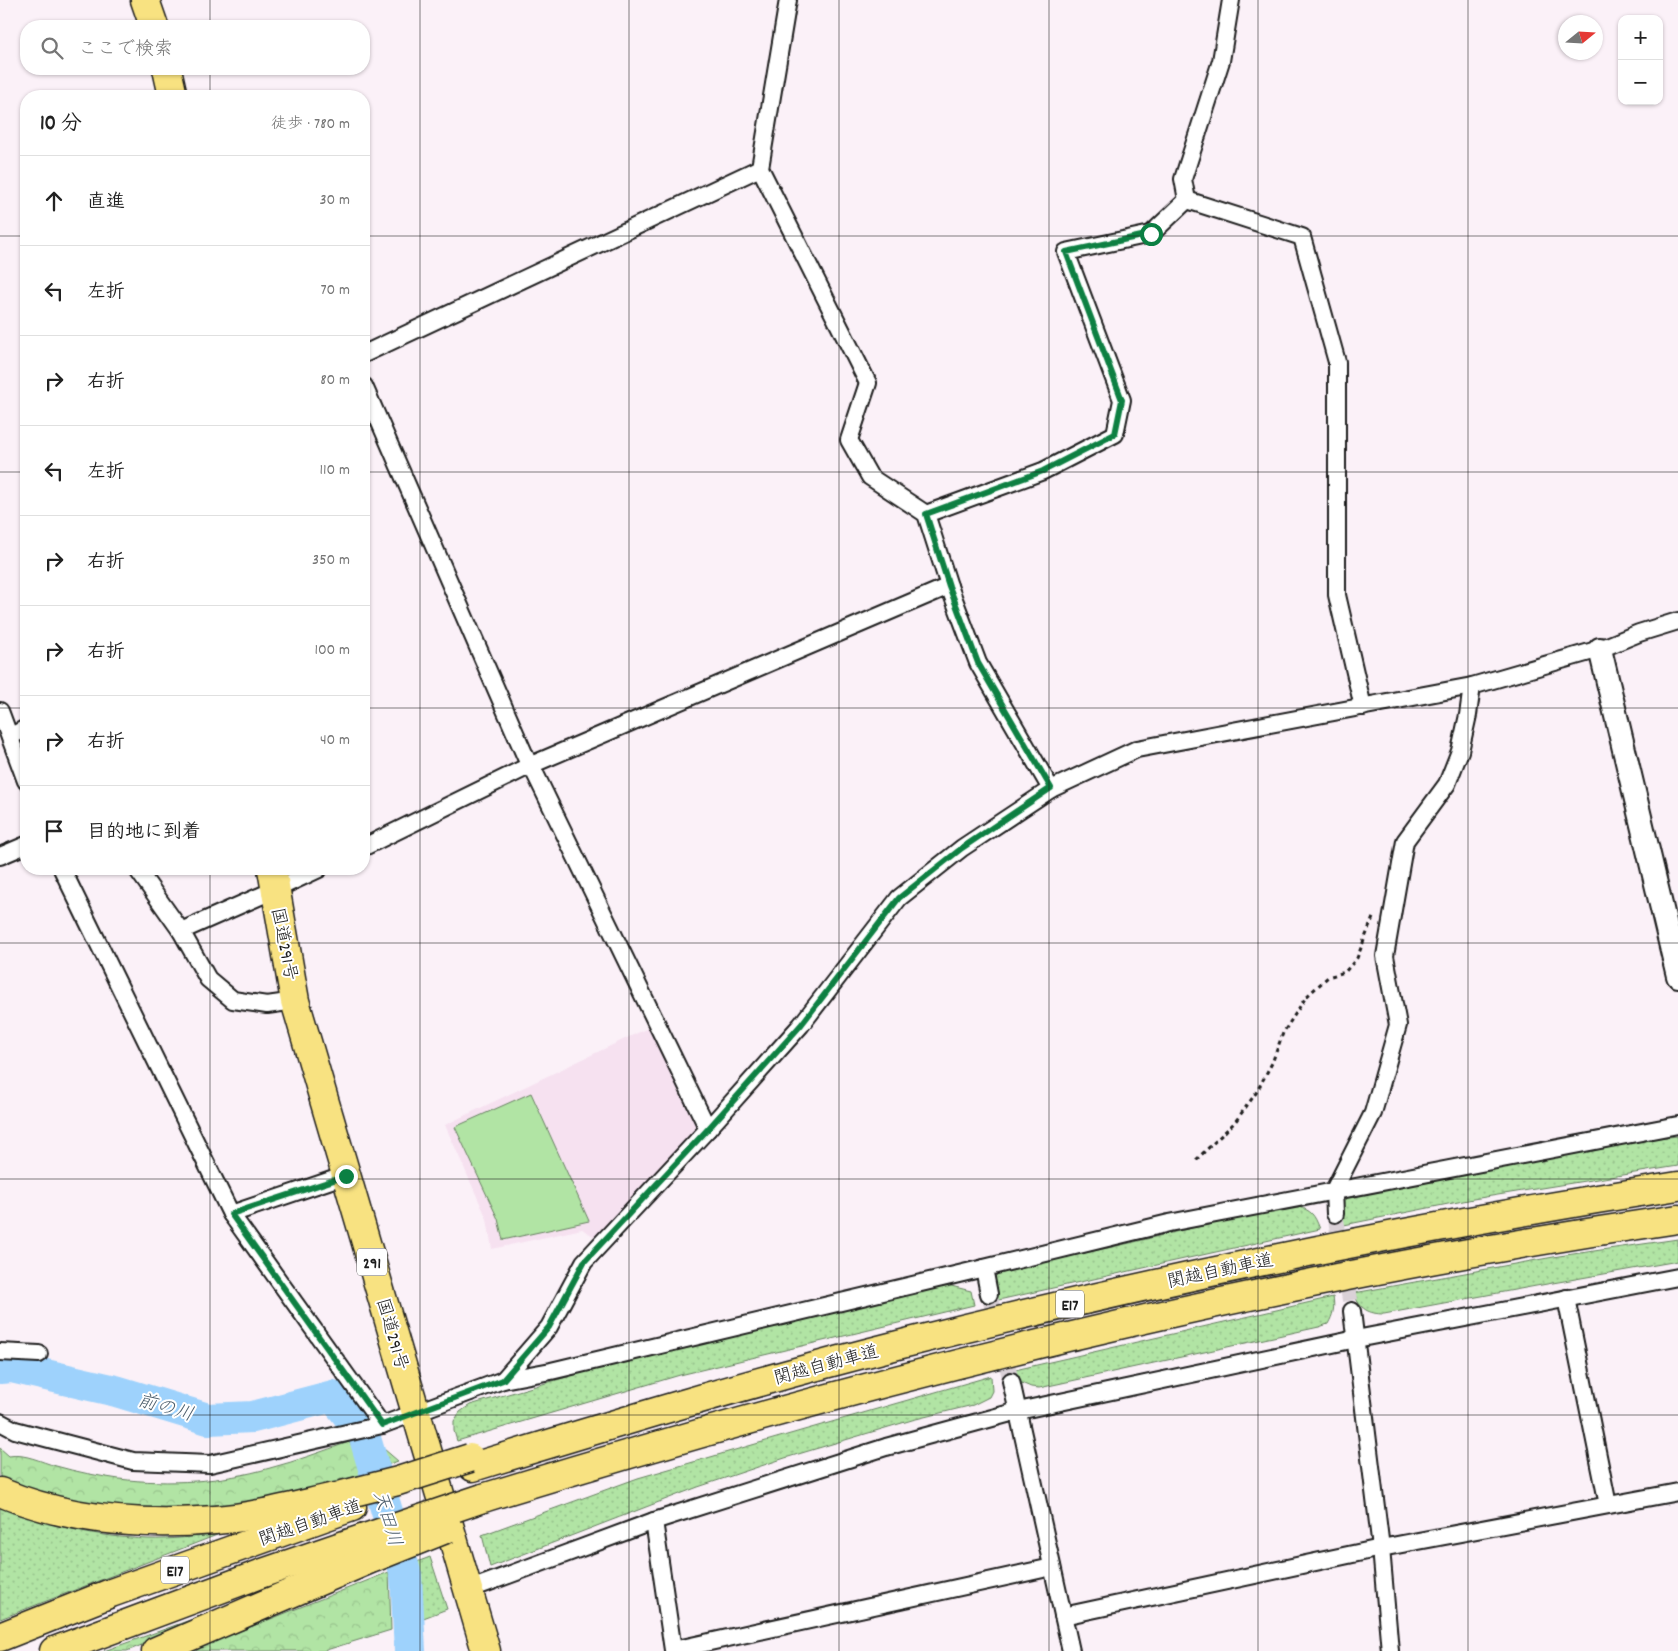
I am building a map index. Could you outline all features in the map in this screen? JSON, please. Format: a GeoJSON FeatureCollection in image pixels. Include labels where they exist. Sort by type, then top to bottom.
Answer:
{"type":"FeatureCollection","features":[{"type":"Feature","properties":{"kind":"highway"},"geometry":{"type":"LineString","coordinates":[[144,0],[152,20]]}},
{"type":"Feature","properties":{"kind":"highway"},"geometry":{"type":"LineString","coordinates":[[168,75],[172,90]]}},
{"type":"Feature","properties":{"kind":"highway","name":"国道291号"},"geometry":{"type":"LineString","coordinates":[[273,880],[296,1001],[486,1651]]}},
{"type":"Feature","properties":{"kind":"highway","name":"関越自動車道"},"geometry":{"type":"LineString","coordinates":[[0,1637],[347,1501],[472,1463],[754,1383],[908,1342],[1243,1264],[1447,1224],[1678,1186]]}},
{"type":"Feature","properties":{"kind":"highway","name":"関越自動車道"},"geometry":{"type":"LineString","coordinates":[[54,1651],[242,1581],[368,1548],[620,1456],[906,1376],[1249,1295],[1452,1256],[1678,1219]]}},
{"type":"Feature","properties":{"kind":"highway"},"geometry":{"type":"LineString","coordinates":[[0,1492],[37,1504],[97,1517],[177,1522],[216,1520],[347,1501]]}},
{"type":"Feature","properties":{"kind":"highway"},"geometry":{"type":"LineString","coordinates":[[156,1651],[368,1548]]}},
{"type":"Feature","properties":{"kind":"street"},"geometry":{"type":"LineString","coordinates":[[788,0],[760,168],[868,383],[849,440],[870,477],[926,514],[949,586],[978,663],[1051,788]]}},
{"type":"Feature","properties":{"kind":"street"},"geometry":{"type":"LineString","coordinates":[[1187,200],[1183,179],[1221,61],[1231,0]]}},
{"type":"Feature","properties":{"kind":"street"},"geometry":{"type":"LineString","coordinates":[[370,351],[760,168]]}},
{"type":"Feature","properties":{"kind":"street"},"geometry":{"type":"LineString","coordinates":[[926,514],[1043,471],[1115,434],[1122,400],[1066,252],[1151,234],[1187,200]]}},
{"type":"Feature","properties":{"kind":"street"},"geometry":{"type":"LineString","coordinates":[[1187,200],[1302,237],[1337,362],[1337,595],[1363,707]]}},
{"type":"Feature","properties":{"kind":"street"},"geometry":{"type":"LineString","coordinates":[[370,400],[531,766],[708,1129]]}},
{"type":"Feature","properties":{"kind":"street"},"geometry":{"type":"LineString","coordinates":[[370,844],[531,766],[949,586]]}},
{"type":"Feature","properties":{"kind":"street"},"geometry":{"type":"LineString","coordinates":[[503,1380],[549,1327],[584,1262],[708,1129],[801,1025],[899,898],[962,848],[1051,788],[1137,749],[1472,686],[1600,649],[1639,633],[1678,621]]}},
{"type":"Feature","properties":{"kind":"street"},"geometry":{"type":"LineString","coordinates":[[1600,649],[1678,976]]}},
{"type":"Feature","properties":{"kind":"street"},"geometry":{"type":"LineString","coordinates":[[1334,1214],[1334,1190],[1373,1114],[1398,1025],[1385,956],[1406,842],[1447,784],[1460,751],[1472,686]]}},
{"type":"Feature","properties":{"kind":"street"},"geometry":{"type":"LineString","coordinates":[[0,711],[20,764]]}},
{"type":"Feature","properties":{"kind":"street"},"geometry":{"type":"LineString","coordinates":[[10,737],[20,731]]}},
{"type":"Feature","properties":{"kind":"street"},"geometry":{"type":"LineString","coordinates":[[0,856],[20,848]]}},
{"type":"Feature","properties":{"kind":"street"},"geometry":{"type":"LineString","coordinates":[[71,875],[231,1214],[382,1425]]}},
{"type":"Feature","properties":{"kind":"street"},"geometry":{"type":"LineString","coordinates":[[141,875],[180,931],[208,979],[233,1000],[267,1005],[296,1001]]}},
{"type":"Feature","properties":{"kind":"street"},"geometry":{"type":"LineString","coordinates":[[180,931],[273,880],[294,875]]}},
{"type":"Feature","properties":{"kind":"street"},"geometry":{"type":"LineString","coordinates":[[0,1422],[15,1430],[133,1461],[210,1464],[382,1425],[503,1380],[551,1371],[1170,1222],[1678,1124]]}},
{"type":"Feature","properties":{"kind":"street"},"geometry":{"type":"LineString","coordinates":[[231,1214],[346,1176]]}},
{"type":"Feature","properties":{"kind":"street"},"geometry":{"type":"LineString","coordinates":[[984,1268],[989,1294]]}},
{"type":"Feature","properties":{"kind":"street"},"geometry":{"type":"LineString","coordinates":[[468,1590],[654,1521],[886,1447],[1018,1411],[1356,1339],[1678,1277]]}},
{"type":"Feature","properties":{"kind":"street"},"geometry":{"type":"LineString","coordinates":[[1566,1298],[1608,1505]]}},
{"type":"Feature","properties":{"kind":"street"},"geometry":{"type":"LineString","coordinates":[[1352,1311],[1381,1548],[1390,1651]]}},
{"type":"Feature","properties":{"kind":"street"},"geometry":{"type":"LineString","coordinates":[[0,1352],[39,1354]]}},
{"type":"Feature","properties":{"kind":"street"},"geometry":{"type":"LineString","coordinates":[[1011,1382],[1070,1651]]}},
{"type":"Feature","properties":{"kind":"street"},"geometry":{"type":"LineString","coordinates":[[1063,1616],[1381,1548],[1678,1492]]}},
{"type":"Feature","properties":{"kind":"street"},"geometry":{"type":"LineString","coordinates":[[654,1521],[673,1650],[1052,1567]]}},
{"type":"Feature","properties":{"kind":"path"},"geometry":{"type":"LineString","coordinates":[[1196,1160],[1235,1122],[1256,1093],[1284,1033],[1306,997],[1328,977],[1345,972],[1357,958],[1374,913]]}},
{"type":"Feature","properties":{"kind":"shaded area"},"geometry":{"type":"Polygon","coordinates":[[[652,1026],[698,1127],[595,1237],[582,1229],[492,1249],[487,1219],[445,1125],[652,1026]]]}},
{"type":"Feature","properties":{"kind":"green space"},"geometry":{"type":"Polygon","coordinates":[[[531,1093],[589,1221],[503,1240],[498,1219],[455,1127],[531,1093]]]}},
{"type":"Feature","properties":{"kind":"green space"},"geometry":{"type":"Polygon","coordinates":[[[1678,1136],[1678,1166],[1473,1199],[1339,1226],[1337,1216],[1338,1205],[1348,1197],[1374,1189],[1637,1140],[1678,1136]]]}},
{"type":"Feature","properties":{"kind":"green space"},"geometry":{"type":"Polygon","coordinates":[[[1297,1206],[1312,1214],[1320,1229],[994,1301],[991,1286],[993,1279],[998,1274],[1017,1268],[1261,1211],[1297,1206]]]}},
{"type":"Feature","properties":{"kind":"green space"},"geometry":{"type":"Polygon","coordinates":[[[1678,1239],[1678,1261],[1384,1314],[1365,1310],[1354,1293],[1559,1256],[1678,1239]]]}},
{"type":"Feature","properties":{"kind":"green space"},"geometry":{"type":"Polygon","coordinates":[[[951,1286],[971,1291],[974,1305],[680,1375],[457,1441],[454,1421],[460,1412],[470,1405],[660,1350],[934,1288],[951,1286]]]}},
{"type":"Feature","properties":{"kind":"green space"},"geometry":{"type":"Polygon","coordinates":[[[1333,1297],[1334,1308],[1330,1321],[1328,1324],[1319,1327],[1039,1388],[1019,1382],[1015,1370],[1333,1297]]]}},
{"type":"Feature","properties":{"kind":"green space"},"geometry":{"type":"Polygon","coordinates":[[[991,1376],[992,1391],[989,1397],[973,1405],[912,1420],[785,1458],[698,1487],[490,1567],[482,1535],[638,1478],[991,1376]]]}},
{"type":"Feature","properties":{"kind":"green space"},"geometry":{"type":"Polygon","coordinates":[[[370,1437],[398,1461],[379,1468],[375,1459],[383,1452],[377,1447],[372,1452],[367,1438],[370,1437]]]}},
{"type":"Feature","properties":{"kind":"green space"},"geometry":{"type":"Polygon","coordinates":[[[349,1442],[359,1456],[364,1474],[297,1493],[195,1511],[81,1505],[0,1479],[0,1448],[9,1456],[27,1457],[95,1475],[138,1481],[176,1482],[252,1473],[349,1442]]]}},
{"type":"Feature","properties":{"kind":"green space"},"geometry":{"type":"Polygon","coordinates":[[[0,1505],[36,1519],[72,1529],[110,1536],[157,1539],[217,1535],[0,1619],[0,1505]]]}},
{"type":"Feature","properties":{"kind":"green space"},"geometry":{"type":"Polygon","coordinates":[[[430,1557],[447,1609],[413,1622],[409,1565],[430,1557]]]}},
{"type":"Feature","properties":{"kind":"green space"},"geometry":{"type":"Polygon","coordinates":[[[389,1572],[391,1630],[323,1651],[190,1651],[389,1572]]]}},
{"type":"Feature","properties":{"kind":"green space"},"geometry":{"type":"Polygon","coordinates":[[[215,1611],[211,1617],[127,1651],[104,1651],[215,1611]]]}},
{"type":"Feature","properties":{"kind":"waterway","name":"前の川"},"geometry":{"type":"LineString","coordinates":[[0,1368],[11,1367],[116,1391],[208,1419],[253,1417],[333,1396],[364,1435],[406,1575],[410,1651]]}},
{"type":"Feature","properties":{"kind":"tunnel"},"geometry":{"type":"LineString","coordinates":[[1335,1214],[1352,1311]]}},
{"type":"Feature","properties":{"kind":"tunnel"},"geometry":{"type":"LineString","coordinates":[[989,1294],[1011,1381]]}},
{"type":"Feature","properties":{"kind":"route"},"geometry":{"type":"LineString","coordinates":[[346,1176],[231,1214],[382,1425],[503,1380],[549,1327],[584,1262],[708,1129],[801,1025],[899,898],[962,848],[1051,788],[978,663],[949,586],[926,514],[1043,471],[1115,434],[1122,400],[1066,252],[1151,234]]}},
{"type":"Feature","properties":{"kind":"water label","name":"天田川"},"geometry":{"type":"Point","coordinates":[389,1518]}}]}
